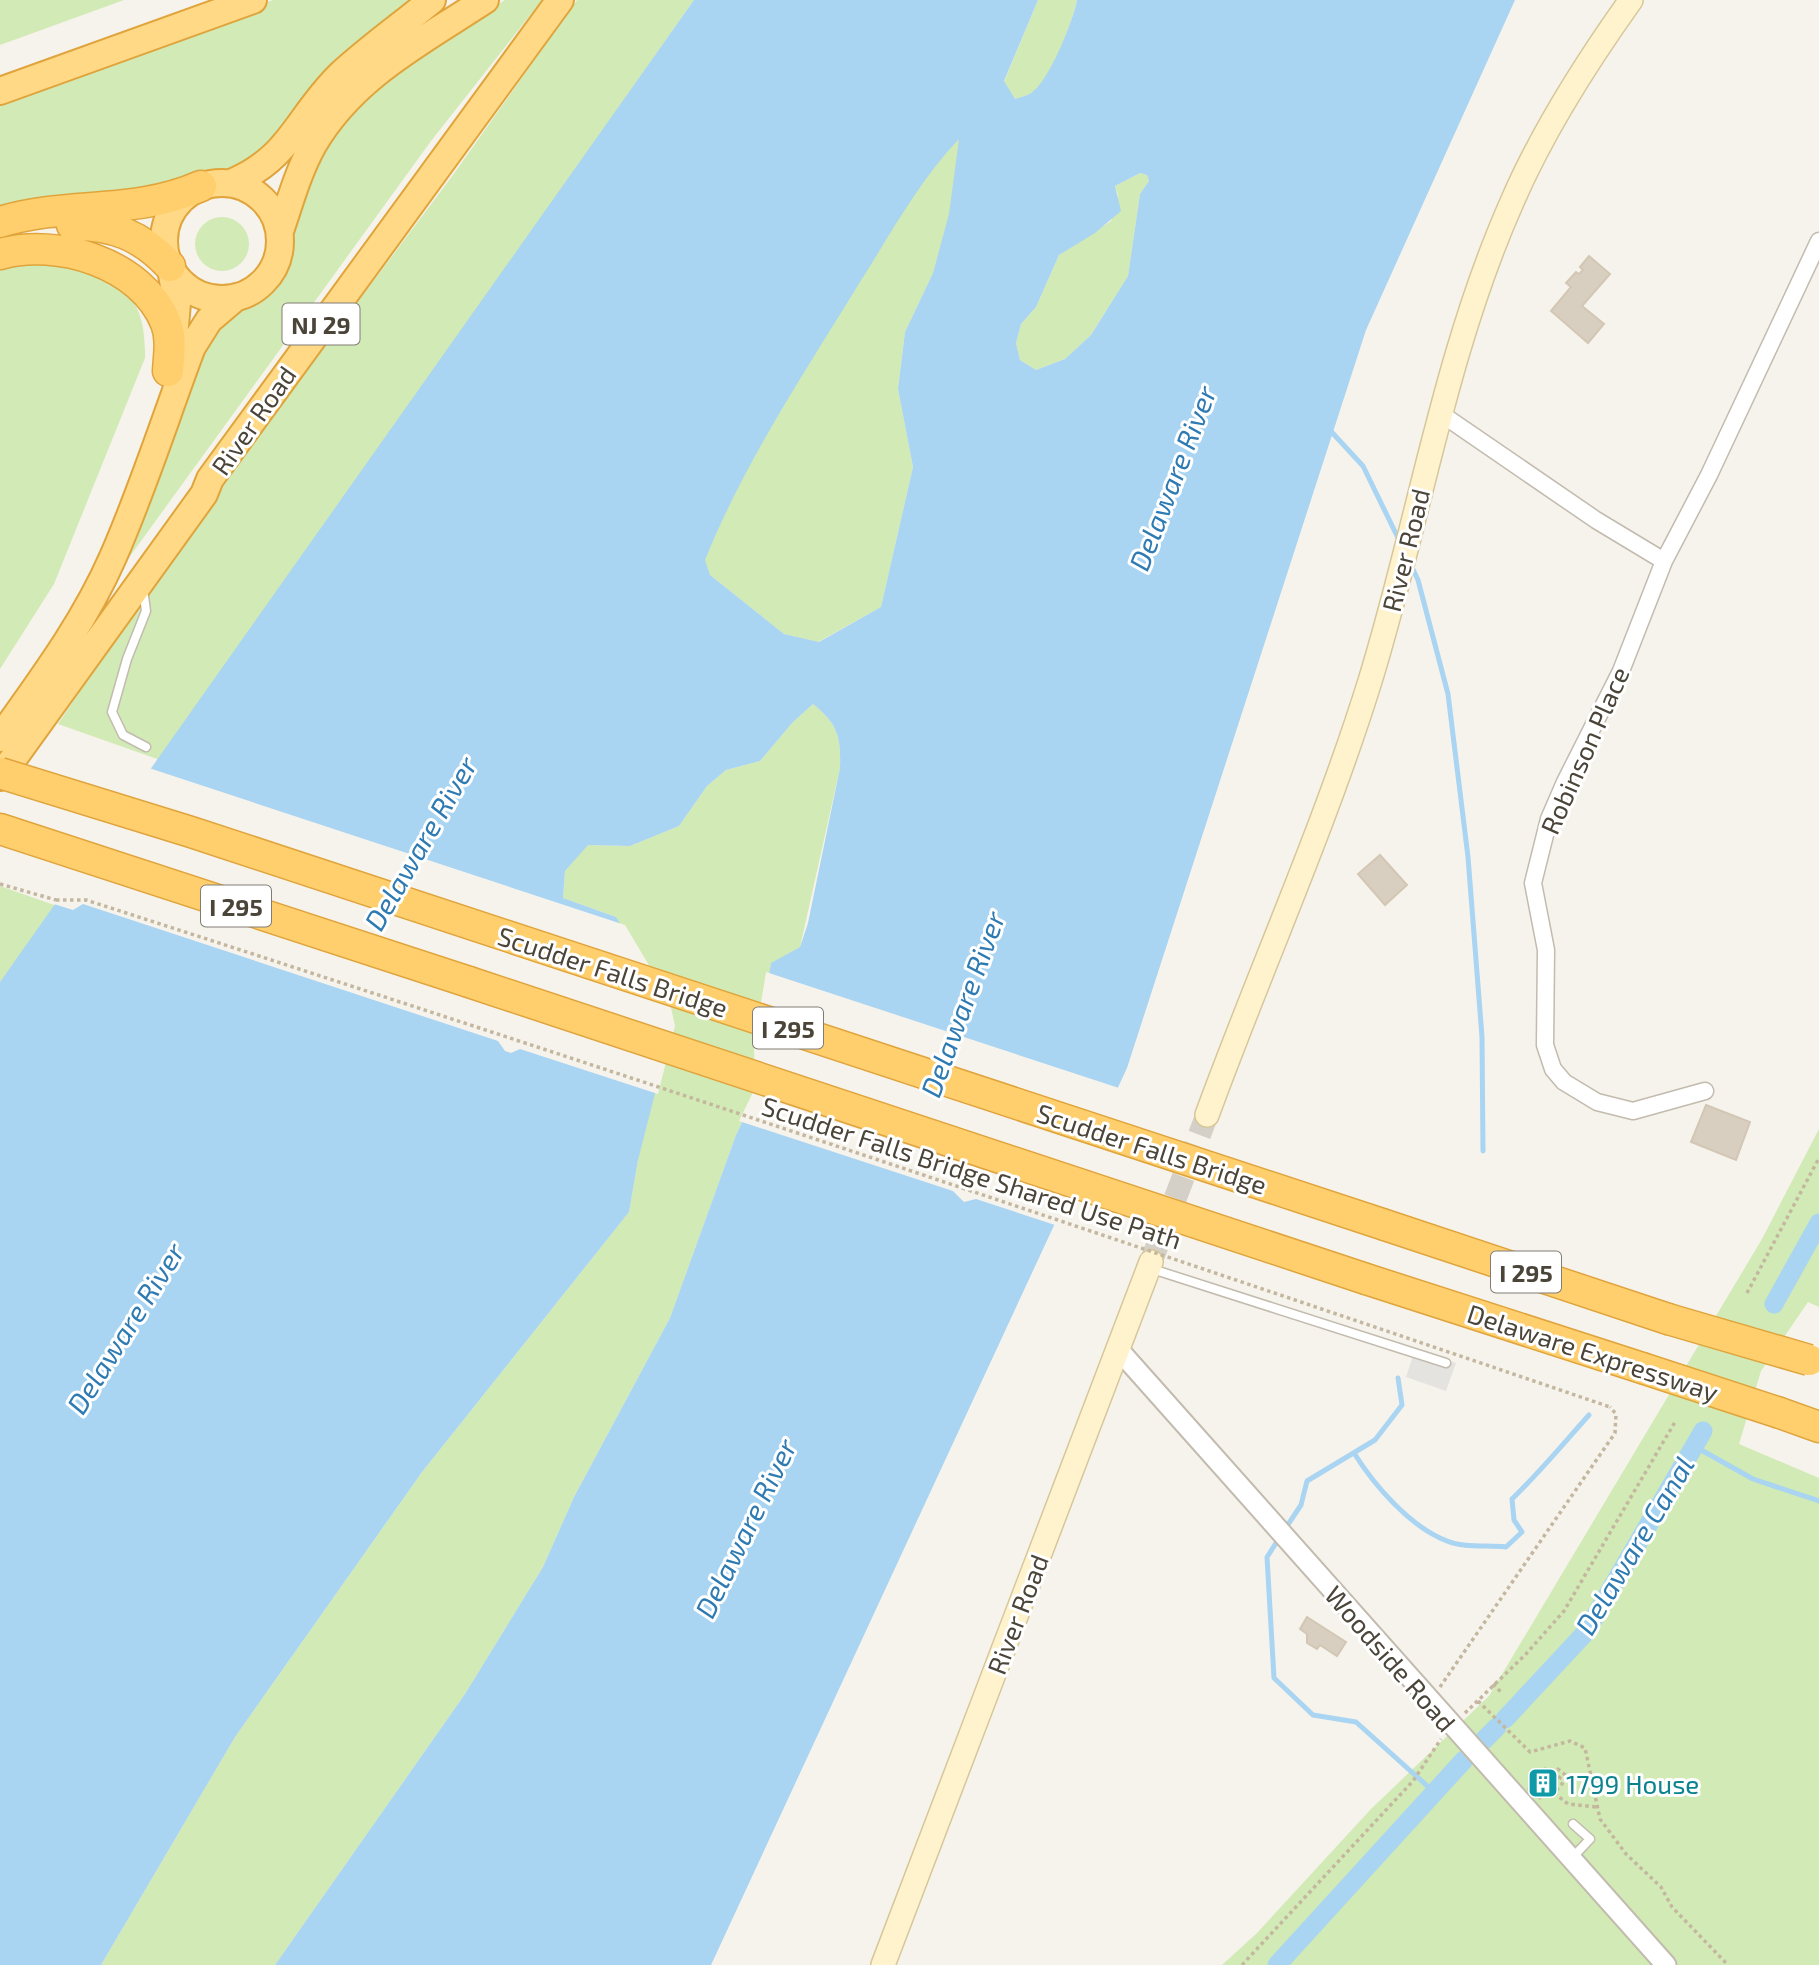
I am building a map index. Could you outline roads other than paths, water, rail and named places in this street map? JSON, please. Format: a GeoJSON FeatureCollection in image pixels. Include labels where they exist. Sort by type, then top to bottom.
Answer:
{"type":"FeatureCollection","features":[{"type":"Feature","properties":{"kind":"highway"},"geometry":{"type":"LineString","coordinates":[[0,91],[253,0]]}},
{"type":"Feature","properties":{"kind":"highway"},"geometry":{"type":"LineString","coordinates":[[0,222],[44,212],[152,204],[201,186],[231,183],[264,166],[283,150],[307,115],[342,74],[432,0]]}},
{"type":"Feature","properties":{"kind":"highway"},"geometry":{"type":"LineString","coordinates":[[280,231],[314,144],[348,98],[400,54],[485,0]]}},
{"type":"Feature","properties":{"kind":"highway","name":"River Road"},"geometry":{"type":"LineString","coordinates":[[0,775],[204,494],[210,479],[433,170],[560,0]]}},
{"type":"Feature","properties":{"kind":"highway"},"geometry":{"type":"LineString","coordinates":[[67,643],[114,556],[192,347],[209,320],[236,297],[259,285],[276,265],[280,231],[274,213],[263,199],[248,188],[231,183]]}},
{"type":"Feature","properties":{"kind":"highway"},"geometry":{"type":"LineString","coordinates":[[0,710],[61,621],[89,571],[168,371],[177,303],[164,235],[168,219],[176,205],[201,186]]}},
{"type":"Feature","properties":{"kind":"highway"},"geometry":{"type":"LineString","coordinates":[[0,242],[55,226],[100,226],[138,238],[152,247],[183,284],[199,294],[218,299],[236,297]]}},
{"type":"Feature","properties":{"kind":"highway"},"geometry":{"type":"LineString","coordinates":[[0,254],[47,247],[92,260],[125,277],[153,301],[167,324],[170,337],[168,371]]}},
{"type":"Feature","properties":{"kind":"highway"},"geometry":{"type":"LineString","coordinates":[[0,737],[67,643],[197,487],[210,479]]}},
{"type":"Feature","properties":{"kind":"highway","name":"Scudder Falls Bridge"},"geometry":{"type":"LineString","coordinates":[[0,775],[204,837],[1668,1319],[1814,1362]]}},
{"type":"Feature","properties":{"kind":"highway","name":"Scudder Falls Bridge"},"geometry":{"type":"LineString","coordinates":[[0,829],[1366,1279]]}},
{"type":"Feature","properties":{"kind":"highway","name":"Delaware Expressway"},"geometry":{"type":"LineString","coordinates":[[1366,1279],[1819,1427]]}},
{"type":"Feature","properties":{"kind":"main road","name":"River Road"},"geometry":{"type":"LineString","coordinates":[[1207,1115],[1338,776],[1369,684],[1440,413],[1480,285],[1511,202],[1572,90],[1632,0]]}},
{"type":"Feature","properties":{"kind":"main road","name":"River Road"},"geometry":{"type":"LineString","coordinates":[[883,1965],[1150,1265]]}},
{"type":"Feature","properties":{"kind":"street","name":"Robinson Place"},"geometry":{"type":"LineString","coordinates":[[1705,1091],[1633,1111],[1597,1102],[1564,1082],[1553,1069],[1545,1045],[1546,950],[1533,891],[1537,861],[1549,819],[1621,671],[1664,561],[1709,475],[1819,241]]}},
{"type":"Feature","properties":{"kind":"street"},"geometry":{"type":"LineString","coordinates":[[1440,413],[1596,520],[1664,561]]}},
{"type":"Feature","properties":{"kind":"street","name":"Woodside Road"},"geometry":{"type":"LineString","coordinates":[[1118,1349],[1666,1965]]}},
{"type":"Feature","properties":{"kind":"lane"},"geometry":{"type":"LineString","coordinates":[[142,579],[146,611],[127,659],[112,712],[123,735],[146,747]]}},
{"type":"Feature","properties":{"kind":"lane"},"geometry":{"type":"LineString","coordinates":[[1150,1265],[1446,1363]]}},
{"type":"Feature","properties":{"kind":"lane"},"geometry":{"type":"LineString","coordinates":[[1570,1860],[1590,1839],[1573,1824]]}},
{"type":"Feature","properties":{"kind":"water","name":"Delaware River"},"geometry":{"type":"Polygon","coordinates":[[[694,0],[1038,0],[1004,81],[1015,99],[1031,93],[1045,77],[1071,22],[1077,0],[1515,0],[1366,330],[1127,1068],[711,1965],[275,1965],[465,1694],[543,1567],[574,1497],[670,1318],[736,1135],[758,1089],[757,1046],[771,963],[800,947],[808,923],[840,768],[838,739],[828,718],[813,704],[792,723],[760,761],[726,770],[707,786],[679,826],[630,846],[588,845],[565,871],[563,898],[616,917],[666,1000],[672,1027],[638,1160],[629,1212],[422,1472],[235,1737],[101,1965],[0,1965],[0,982],[694,0]],[[959,139],[944,155],[906,208],[797,383],[738,487],[705,560],[710,575],[784,634],[819,642],[881,607],[913,467],[898,389],[905,332],[933,273],[949,214],[959,139]],[[1140,173],[1115,186],[1121,211],[1095,233],[1059,255],[1036,307],[1021,324],[1016,343],[1020,360],[1036,370],[1065,359],[1091,335],[1128,276],[1140,194],[1149,181],[1147,175],[1140,173]]]}},
{"type":"Feature","properties":{"kind":"waterway"},"geometry":{"type":"LineString","coordinates":[[1327,427],[1363,466],[1400,542]]}},
{"type":"Feature","properties":{"kind":"waterway"},"geometry":{"type":"LineString","coordinates":[[1410,563],[1418,580],[1448,694],[1468,857],[1482,1037],[1483,1151]]}},
{"type":"Feature","properties":{"kind":"waterway","name":"Delaware Canal"},"geometry":{"type":"LineString","coordinates":[[1774,1304],[1819,1223]]}},
{"type":"Feature","properties":{"kind":"waterway"},"geometry":{"type":"LineString","coordinates":[[1285,1529],[1301,1505],[1307,1481],[1375,1440],[1402,1405],[1398,1378]]}},
{"type":"Feature","properties":{"kind":"waterway"},"geometry":{"type":"LineString","coordinates":[[1354,1453],[1394,1504],[1433,1535],[1460,1545],[1506,1547],[1522,1532],[1514,1520],[1512,1499],[1589,1415]]}},
{"type":"Feature","properties":{"kind":"waterway","name":"Delaware Canal"},"geometry":{"type":"LineString","coordinates":[[1505,1719],[1586,1632],[1703,1431]]}},
{"type":"Feature","properties":{"kind":"waterway"},"geometry":{"type":"LineString","coordinates":[[1694,1446],[1753,1479],[1819,1501]]}},
{"type":"Feature","properties":{"kind":"waterway"},"geometry":{"type":"LineString","coordinates":[[1280,1537],[1267,1557],[1274,1678],[1313,1715],[1356,1722],[1434,1792]]}},
{"type":"Feature","properties":{"kind":"waterway","name":"Delaware Canal"},"geometry":{"type":"LineString","coordinates":[[1483,1741],[1497,1727]]}},
{"type":"Feature","properties":{"kind":"waterway","name":"Delaware Canal"},"geometry":{"type":"LineString","coordinates":[[1277,1965],[1464,1760]]}},
{"type":"Feature","properties":{"kind":"tunnel"},"geometry":{"type":"LineString","coordinates":[[1151,1262],[1207,1115]]}},
{"type":"Feature","properties":{"kind":"place","name":"1799 House"},"geometry":{"type":"Point","coordinates":[1543,1783]}}]}
